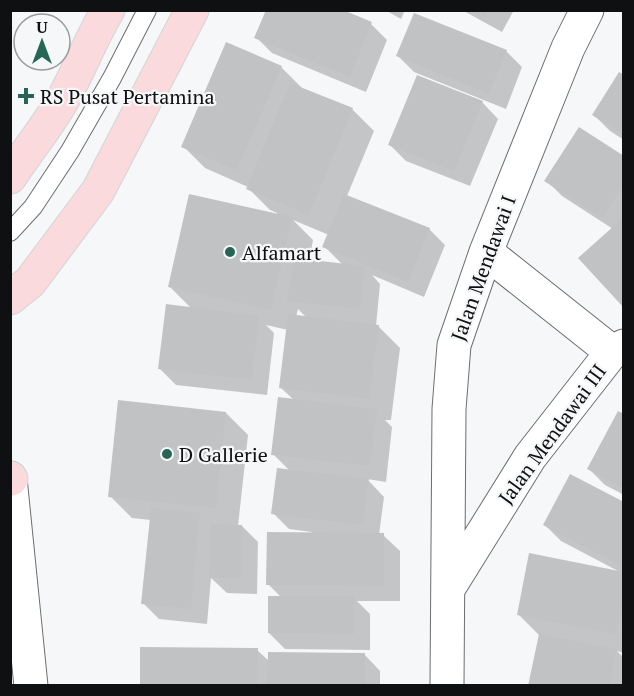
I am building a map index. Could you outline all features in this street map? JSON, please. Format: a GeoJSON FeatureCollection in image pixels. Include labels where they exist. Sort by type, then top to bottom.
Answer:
{"type":"FeatureCollection","features":[{"type":"Feature","properties":{"kind":"main road"},"geometry":{"type":"LineString","coordinates":[[12,164],[35,143],[62,100],[108,10]]}},
{"type":"Feature","properties":{"kind":"main road"},"geometry":{"type":"LineString","coordinates":[[10,298],[30,282],[98,191],[192,10]]}},
{"type":"Feature","properties":{"kind":"street","name":"Jalan Mendawai I"},"geometry":{"type":"LineString","coordinates":[[447,686],[449,409],[454,345],[486,252],[568,48],[587,10]]}},
{"type":"Feature","properties":{"kind":"street"},"geometry":{"type":"LineString","coordinates":[[486,252],[618,349]]}},
{"type":"Feature","properties":{"kind":"street","name":"Jalan Mendawai III"},"geometry":{"type":"LineString","coordinates":[[448,589],[530,457],[618,349]]}},
{"type":"Feature","properties":{"kind":"street"},"geometry":{"type":"LineString","coordinates":[[11,478],[31,686]]}},
{"type":"Feature","properties":{"kind":"lane"},"geometry":{"type":"LineString","coordinates":[[10,231],[33,207],[70,151],[112,78],[147,10]]}},
{"type":"Feature","properties":{"kind":"building"},"geometry":{"type":"Polygon","coordinates":[[[266,10],[343,10],[372,22],[350,77],[254,38],[266,10]]]}},
{"type":"Feature","properties":{"kind":"building"},"geometry":{"type":"Polygon","coordinates":[[[473,10],[489,10],[485,17],[473,10]]]}},
{"type":"Feature","properties":{"kind":"building"},"geometry":{"type":"Polygon","coordinates":[[[414,13],[507,50],[489,94],[396,56],[414,13]]]}},
{"type":"Feature","properties":{"kind":"building"},"geometry":{"type":"Polygon","coordinates":[[[226,42],[282,66],[237,170],[181,147],[226,42]]]}},
{"type":"Feature","properties":{"kind":"building"},"geometry":{"type":"Polygon","coordinates":[[[619,72],[624,75],[624,135],[592,115],[619,72]]]}},
{"type":"Feature","properties":{"kind":"building"},"geometry":{"type":"Polygon","coordinates":[[[417,75],[483,101],[454,171],[388,145],[417,75]]]}},
{"type":"Feature","properties":{"kind":"building"},"geometry":{"type":"Polygon","coordinates":[[[290,83],[353,108],[309,215],[246,189],[290,83]]]}},
{"type":"Feature","properties":{"kind":"building"},"geometry":{"type":"Polygon","coordinates":[[[579,127],[624,156],[624,184],[602,218],[544,181],[579,127]]]}},
{"type":"Feature","properties":{"kind":"building","name":"Alfamart"},"geometry":{"type":"Polygon","coordinates":[[[189,194],[292,217],[271,310],[168,287],[189,194]]]}},
{"type":"Feature","properties":{"kind":"building"},"geometry":{"type":"Polygon","coordinates":[[[344,194],[430,228],[408,282],[322,247],[344,194]]]}},
{"type":"Feature","properties":{"kind":"building"},"geometry":{"type":"Polygon","coordinates":[[[624,217],[624,308],[578,258],[624,217]]]}},
{"type":"Feature","properties":{"kind":"building"},"geometry":{"type":"Polygon","coordinates":[[[293,258],[365,266],[360,309],[287,301],[293,258]]]}},
{"type":"Feature","properties":{"kind":"building"},"geometry":{"type":"Polygon","coordinates":[[[166,304],[259,316],[252,380],[158,369],[166,304]]]}},
{"type":"Feature","properties":{"kind":"building"},"geometry":{"type":"Polygon","coordinates":[[[288,314],[379,325],[369,399],[279,388],[288,314]]]}},
{"type":"Feature","properties":{"kind":"building"},"geometry":{"type":"Polygon","coordinates":[[[278,397],[377,409],[370,466],[271,455],[278,397]]]}},
{"type":"Feature","properties":{"kind":"building","name":"D Gallerie"},"geometry":{"type":"Polygon","coordinates":[[[118,400],[226,412],[216,508],[108,497],[118,400]]]}},
{"type":"Feature","properties":{"kind":"building"},"geometry":{"type":"Polygon","coordinates":[[[618,411],[624,414],[624,488],[587,469],[618,411]]]}},
{"type":"Feature","properties":{"kind":"building"},"geometry":{"type":"Polygon","coordinates":[[[277,468],[369,479],[363,525],[271,514],[277,468]]]}},
{"type":"Feature","properties":{"kind":"building"},"geometry":{"type":"Polygon","coordinates":[[[570,474],[624,502],[623,567],[543,525],[570,474]]]}},
{"type":"Feature","properties":{"kind":"building"},"geometry":{"type":"Polygon","coordinates":[[[151,508],[200,513],[191,609],[141,604],[151,508]]]}},
{"type":"Feature","properties":{"kind":"building"},"geometry":{"type":"Polygon","coordinates":[[[210,524],[242,525],[241,578],[209,578],[210,524]]]}},
{"type":"Feature","properties":{"kind":"building"},"geometry":{"type":"Polygon","coordinates":[[[267,532],[384,533],[384,586],[266,585],[267,532]]]}},
{"type":"Feature","properties":{"kind":"building"},"geometry":{"type":"Polygon","coordinates":[[[529,553],[624,572],[624,599],[616,634],[517,615],[529,553]]]}},
{"type":"Feature","properties":{"kind":"building"},"geometry":{"type":"Polygon","coordinates":[[[268,596],[354,596],[354,634],[268,633],[268,596]]]}},
{"type":"Feature","properties":{"kind":"building"},"geometry":{"type":"Polygon","coordinates":[[[539,634],[617,649],[610,686],[528,686],[539,634]]]}},
{"type":"Feature","properties":{"kind":"building"},"geometry":{"type":"Polygon","coordinates":[[[140,647],[258,648],[257,686],[140,686],[140,647]]]}},
{"type":"Feature","properties":{"kind":"building"},"geometry":{"type":"Polygon","coordinates":[[[268,652],[365,653],[365,686],[267,686],[268,652]]]}},
{"type":"Feature","properties":{"kind":"place","name":"RS Pusat Pertamina"},"geometry":{"type":"Point","coordinates":[26,96]}},
{"type":"Feature","properties":{"kind":"place","name":"Alfamart"},"geometry":{"type":"Point","coordinates":[230,252]}},
{"type":"Feature","properties":{"kind":"place","name":"D Gallerie"},"geometry":{"type":"Point","coordinates":[167,454]}}]}
